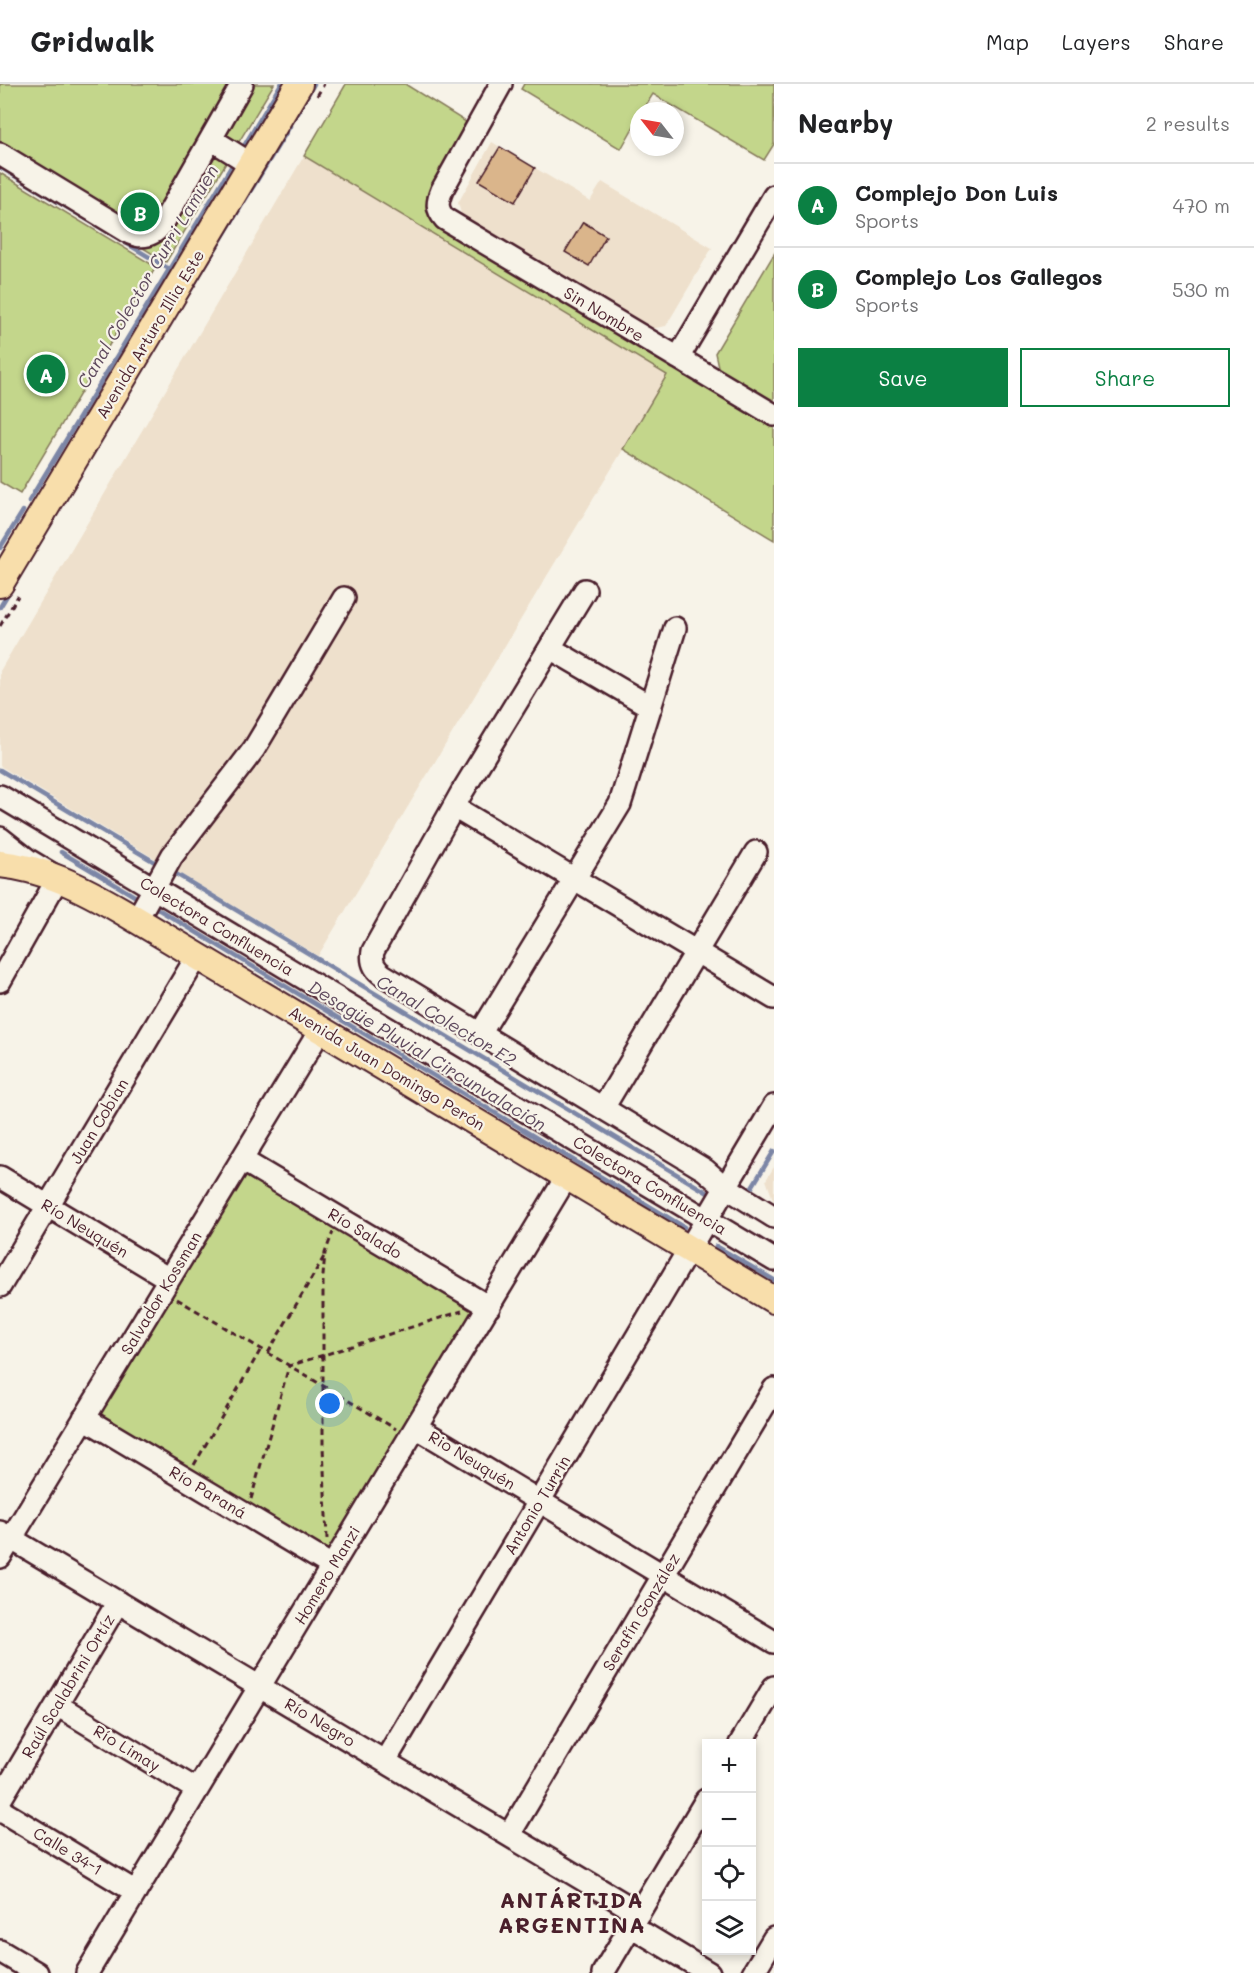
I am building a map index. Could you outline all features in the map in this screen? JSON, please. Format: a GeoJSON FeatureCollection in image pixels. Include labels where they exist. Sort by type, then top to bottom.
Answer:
{"type":"FeatureCollection","features":[{"type":"Feature","properties":{"kind":"main road","name":"Avenida Arturo Illia Este"},"geometry":{"type":"LineString","coordinates":[[0,585],[299,84]]}},
{"type":"Feature","properties":{"kind":"main road"},"geometry":{"type":"LineString","coordinates":[[0,864],[27,868],[58,878]]}},
{"type":"Feature","properties":{"kind":"main road","name":"Avenida Juan Domingo Perón"},"geometry":{"type":"LineString","coordinates":[[58,878],[137,919],[774,1300]]}},
{"type":"Feature","properties":{"kind":"street"},"geometry":{"type":"LineString","coordinates":[[0,154],[130,233],[144,237],[160,227],[242,84]]}},
{"type":"Feature","properties":{"kind":"street","name":"Sin Nombre"},"geometry":{"type":"LineString","coordinates":[[501,84],[442,190],[437,203],[445,219],[774,415]]}},
{"type":"Feature","properties":{"kind":"street"},"geometry":{"type":"LineString","coordinates":[[210,139],[252,164]]}},
{"type":"Feature","properties":{"kind":"street"},"geometry":{"type":"LineString","coordinates":[[678,358],[774,196]]}},
{"type":"Feature","properties":{"kind":"street"},"geometry":{"type":"LineString","coordinates":[[585,590],[454,807],[374,951],[372,961],[379,973],[705,1170],[725,1187],[774,1216]]}},
{"type":"Feature","properties":{"kind":"street"},"geometry":{"type":"LineString","coordinates":[[137,919],[179,846],[254,749],[344,598]]}},
{"type":"Feature","properties":{"kind":"street"},"geometry":{"type":"LineString","coordinates":[[480,1034],[623,796],[675,628]]}},
{"type":"Feature","properties":{"kind":"street"},"geometry":{"type":"LineString","coordinates":[[550,648],[651,707]]}},
{"type":"Feature","properties":{"kind":"street","name":"Colectora Confluencia"},"geometry":{"type":"LineString","coordinates":[[0,796],[773,1257]]}},
{"type":"Feature","properties":{"kind":"street"},"geometry":{"type":"LineString","coordinates":[[454,807],[774,998]]}},
{"type":"Feature","properties":{"kind":"street","name":"Avenida Juan Domingo Perón"},"geometry":{"type":"LineString","coordinates":[[0,838],[28,860],[58,878]]}},
{"type":"Feature","properties":{"kind":"street"},"geometry":{"type":"LineString","coordinates":[[603,1108],[756,852]]}},
{"type":"Feature","properties":{"kind":"street"},"geometry":{"type":"LineString","coordinates":[[0,981],[58,878]]}},
{"type":"Feature","properties":{"kind":"street","name":"Juan Cobian"},"geometry":{"type":"LineString","coordinates":[[0,1286],[198,955]]}},
{"type":"Feature","properties":{"kind":"street","name":"Salvador Kossman"},"geometry":{"type":"LineString","coordinates":[[0,1557],[6,1535],[172,1289],[242,1160],[321,1029]]}},
{"type":"Feature","properties":{"kind":"street","name":"Antonio Turrin"},"geometry":{"type":"LineString","coordinates":[[384,1761],[774,1106]]}},
{"type":"Feature","properties":{"kind":"street","name":"Río Salado"},"geometry":{"type":"LineString","coordinates":[[242,1160],[489,1307]]}},
{"type":"Feature","properties":{"kind":"street","name":"Homero Manzi"},"geometry":{"type":"LineString","coordinates":[[87,1973],[333,1566],[407,1428],[489,1307],[567,1176]]}},
{"type":"Feature","properties":{"kind":"street","name":"Río Neuquén"},"geometry":{"type":"LineString","coordinates":[[0,1177],[48,1206],[172,1289]]}},
{"type":"Feature","properties":{"kind":"street","name":"Serafín González"},"geometry":{"type":"LineString","coordinates":[[509,1835],[774,1389]]}},
{"type":"Feature","properties":{"kind":"street","name":"Río Paraná"},"geometry":{"type":"LineString","coordinates":[[84,1418],[333,1566]]}},
{"type":"Feature","properties":{"kind":"street","name":"Rio Neuquén"},"geometry":{"type":"LineString","coordinates":[[407,1428],[540,1501],[774,1642]]}},
{"type":"Feature","properties":{"kind":"street","name":"Río Negro"},"geometry":{"type":"LineString","coordinates":[[6,1535],[509,1835],[635,1919],[709,1973]]}},
{"type":"Feature","properties":{"kind":"street","name":"Raúl Scalabrini Ortíz"},"geometry":{"type":"LineString","coordinates":[[0,1800],[118,1602]]}},
{"type":"Feature","properties":{"kind":"street"},"geometry":{"type":"LineString","coordinates":[[742,1739],[774,1687]]}},
{"type":"Feature","properties":{"kind":"street","name":"Río Limay"},"geometry":{"type":"LineString","coordinates":[[57,1706],[197,1790]]}},
{"type":"Feature","properties":{"kind":"street"},"geometry":{"type":"LineString","coordinates":[[603,1973],[702,1807]]}},
{"type":"Feature","properties":{"kind":"street","name":"Calle 34-1"},"geometry":{"type":"LineString","coordinates":[[0,1810],[136,1892]]}},
{"type":"Feature","properties":{"kind":"street"},"geometry":{"type":"LineString","coordinates":[[753,1973],[774,1938]]}},
{"type":"Feature","properties":{"kind":"street"},"geometry":{"type":"LineString","coordinates":[[0,1951],[37,1973]]}},
{"type":"Feature","properties":{"kind":"path"},"geometry":{"type":"LineString","coordinates":[[268,1353],[326,1253],[335,1229]]}},
{"type":"Feature","properties":{"kind":"path"},"geometry":{"type":"LineString","coordinates":[[326,1253],[323,1276],[323,1386],[327,1547],[333,1537]]}},
{"type":"Feature","properties":{"kind":"path"},"geometry":{"type":"LineString","coordinates":[[172,1289],[261,1349],[323,1386],[407,1428]]}},
{"type":"Feature","properties":{"kind":"path"},"geometry":{"type":"LineString","coordinates":[[289,1365],[469,1309],[463,1319]]}},
{"type":"Feature","properties":{"kind":"path"},"geometry":{"type":"LineString","coordinates":[[193,1467],[261,1349]]}},
{"type":"Feature","properties":{"kind":"path"},"geometry":{"type":"LineString","coordinates":[[250,1501],[289,1365]]}},
{"type":"Feature","properties":{"kind":"shaded area"},"geometry":{"type":"Polygon","coordinates":[[[492,142],[590,201],[602,182],[712,248],[666,326],[650,329],[462,217],[458,203],[492,142]]]}},
{"type":"Feature","properties":{"kind":"shaded area"},"geometry":{"type":"Polygon","coordinates":[[[304,156],[668,375],[318,956],[0,766],[0,671],[304,156]]]}},
{"type":"Feature","properties":{"kind":"shaded area"},"geometry":{"type":"Polygon","coordinates":[[[774,1167],[774,1202],[766,1180],[774,1167]]]}},
{"type":"Feature","properties":{"kind":"green space"},"geometry":{"type":"Polygon","coordinates":[[[0,84],[274,84],[166,262],[0,161],[0,84]]]}},
{"type":"Feature","properties":{"kind":"green space"},"geometry":{"type":"Polygon","coordinates":[[[346,84],[405,84],[466,122],[427,196],[426,210],[432,220],[774,427],[774,540],[623,449],[667,375],[304,156],[346,84]]]}},
{"type":"Feature","properties":{"kind":"green space"},"geometry":{"type":"Polygon","coordinates":[[[524,84],[774,84],[774,144],[764,160],[684,112],[684,102],[666,102],[653,94],[648,102],[630,102],[630,133],[621,149],[521,89],[524,84]]]}},
{"type":"Feature","properties":{"kind":"green space"},"geometry":{"type":"Polygon","coordinates":[[[0,173],[156,267],[20,494],[0,482],[0,173]]]}},
{"type":"Feature","properties":{"kind":"green space"},"geometry":{"type":"Polygon","coordinates":[[[774,254],[774,404],[719,371],[715,353],[774,254]]]}},
{"type":"Feature","properties":{"kind":"green space"},"geometry":{"type":"Polygon","coordinates":[[[246,1170],[475,1307],[329,1553],[99,1416],[246,1170]]]}},
{"type":"Feature","properties":{"kind":"building"},"geometry":{"type":"Polygon","coordinates":[[[500,147],[535,168],[515,202],[479,181],[500,147]]]}},
{"type":"Feature","properties":{"kind":"building"},"geometry":{"type":"Polygon","coordinates":[[[583,222],[606,236],[589,266],[565,252],[583,222]]]}},
{"type":"Feature","properties":{"kind":"waterway","name":"Canal Colector Curri Lamuen"},"geometry":{"type":"LineString","coordinates":[[241,151],[281,84]]}},
{"type":"Feature","properties":{"kind":"waterway"},"geometry":{"type":"LineString","coordinates":[[295,117],[314,84]]}},
{"type":"Feature","properties":{"kind":"waterway"},"geometry":{"type":"LineString","coordinates":[[188,294],[290,126]]}},
{"type":"Feature","properties":{"kind":"waterway","name":"Canal Colector Curri Lamuen"},"geometry":{"type":"LineString","coordinates":[[29,501],[234,162]]}},
{"type":"Feature","properties":{"kind":"waterway"},"geometry":{"type":"LineString","coordinates":[[0,167],[169,269]]}},
{"type":"Feature","properties":{"kind":"waterway","name":"Canal Colector Curri Lamuen"},"geometry":{"type":"LineString","coordinates":[[0,548],[23,511]]}},
{"type":"Feature","properties":{"kind":"waterway"},"geometry":{"type":"LineString","coordinates":[[0,607],[11,589]]}},
{"type":"Feature","properties":{"kind":"waterway","name":"Canal Colector E2"},"geometry":{"type":"LineString","coordinates":[[0,770],[158,864]]}},
{"type":"Feature","properties":{"kind":"waterway","name":"Desagüe Pluvial Circunvalación"},"geometry":{"type":"LineString","coordinates":[[61,852],[136,897]]}},
{"type":"Feature","properties":{"kind":"waterway","name":"Canal Colector E2"},"geometry":{"type":"LineString","coordinates":[[171,871],[708,1193]]}},
{"type":"Feature","properties":{"kind":"waterway","name":"Desagüe Pluvial Circunvalación"},"geometry":{"type":"LineString","coordinates":[[156,908],[684,1227]]}},
{"type":"Feature","properties":{"kind":"waterway"},"geometry":{"type":"LineString","coordinates":[[752,1187],[774,1151]]}},
{"type":"Feature","properties":{"kind":"waterway","name":"Desagüe Pluvial Circunvalación"},"geometry":{"type":"LineString","coordinates":[[716,1246],[774,1280]]}},
{"type":"Feature","properties":{"kind":"place","name":"Complejo Los Gallegos"},"geometry":{"type":"Point","coordinates":[140,212]}},
{"type":"Feature","properties":{"kind":"place","name":"Complejo Don Luis"},"geometry":{"type":"Point","coordinates":[46,374]}},
{"type":"Feature","properties":{"kind":"district","name":"ANTÁRTIDA ARGENTINA"},"geometry":{"type":"Point","coordinates":[572,1913]}}]}
